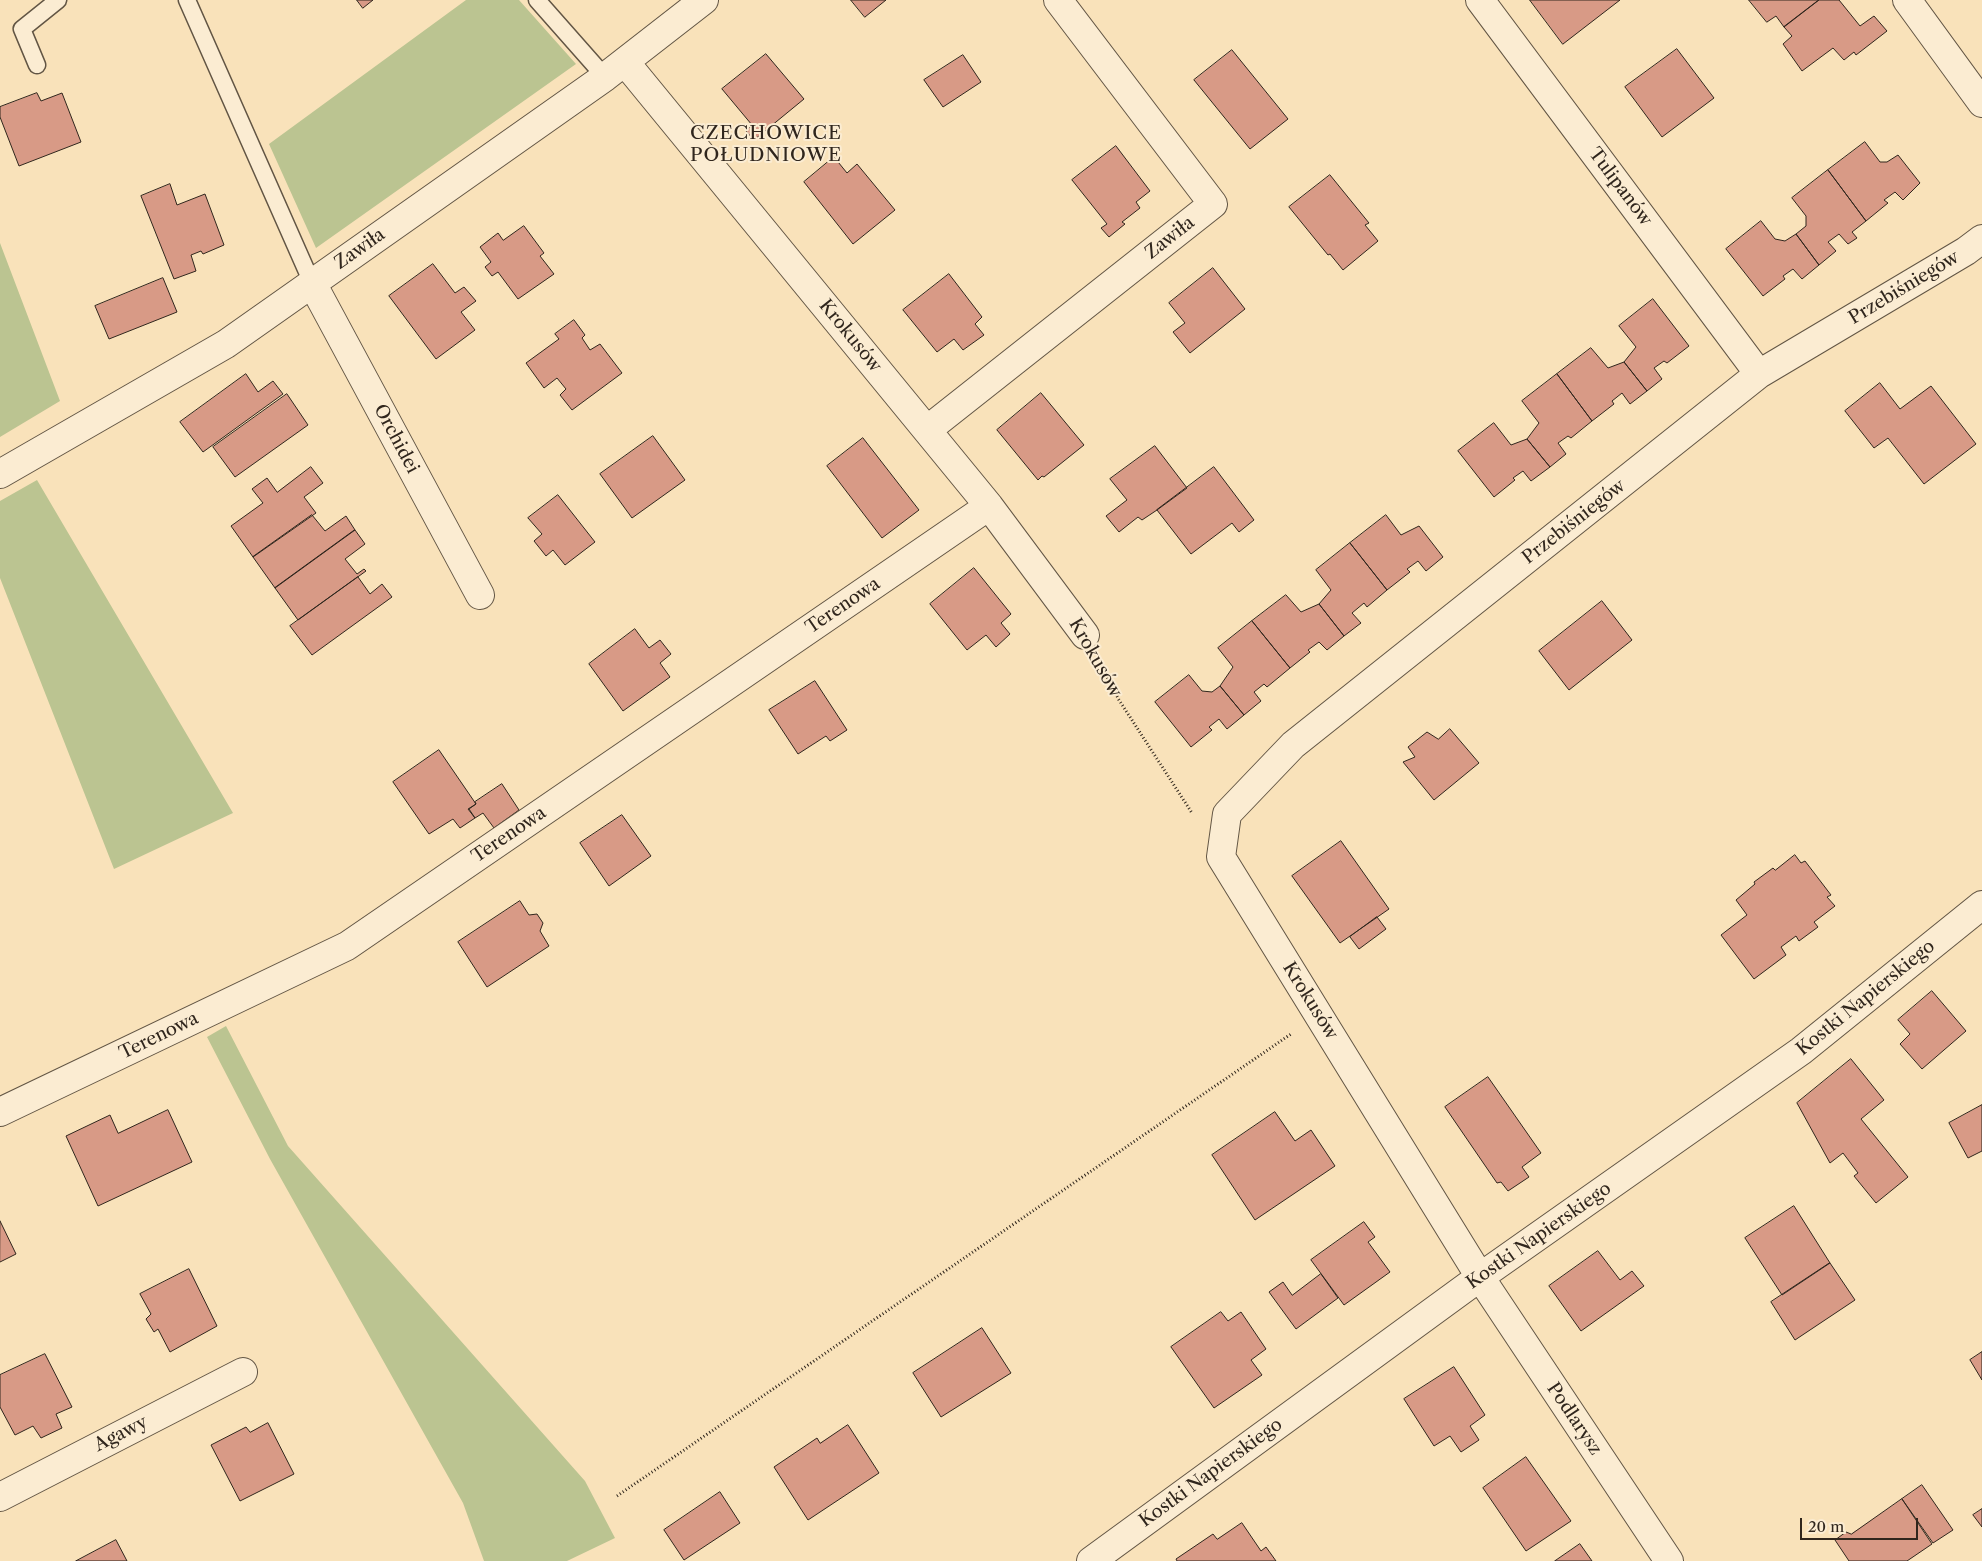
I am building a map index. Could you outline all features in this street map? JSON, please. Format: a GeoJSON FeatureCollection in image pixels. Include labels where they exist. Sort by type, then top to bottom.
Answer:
{"type":"FeatureCollection","features":[{"type":"Feature","properties":{"kind":"street","name":"Zawiła"},"geometry":{"type":"LineString","coordinates":[[0,474],[226,344],[615,69],[704,0]]}},
{"type":"Feature","properties":{"kind":"street","name":"Zawiła"},"geometry":{"type":"LineString","coordinates":[[927,430],[1213,204],[1058,0]]}},
{"type":"Feature","properties":{"kind":"street","name":"Tulipanów"},"geometry":{"type":"LineString","coordinates":[[1480,0],[1759,374]]}},
{"type":"Feature","properties":{"kind":"street"},"geometry":{"type":"LineString","coordinates":[[1906,0],[1982,103]]}},
{"type":"Feature","properties":{"kind":"street","name":"Krokusów"},"geometry":{"type":"LineString","coordinates":[[615,69],[927,430],[989,506],[1085,635]]}},
{"type":"Feature","properties":{"kind":"street","name":"Przebiśniegów"},"geometry":{"type":"LineString","coordinates":[[1221,857],[1227,814],[1293,745],[1759,374],[1966,251],[1982,239]]}},
{"type":"Feature","properties":{"kind":"street","name":"Orchidei"},"geometry":{"type":"LineString","coordinates":[[312,283],[480,595]]}},
{"type":"Feature","properties":{"kind":"street","name":"Terenowa"},"geometry":{"type":"LineString","coordinates":[[0,1112],[347,946],[989,506]]}},
{"type":"Feature","properties":{"kind":"street","name":"Krokusów"},"geometry":{"type":"LineString","coordinates":[[1221,857],[1480,1277]]}},
{"type":"Feature","properties":{"kind":"street","name":"Kostki Napierskiego"},"geometry":{"type":"LineString","coordinates":[[1090,1561],[1480,1277],[1801,1051],[1982,905]]}},
{"type":"Feature","properties":{"kind":"street","name":"Podlarysz"},"geometry":{"type":"LineString","coordinates":[[1480,1277],[1669,1561]]}},
{"type":"Feature","properties":{"kind":"street","name":"Agawy"},"geometry":{"type":"LineString","coordinates":[[0,1497],[243,1372]]}},
{"type":"Feature","properties":{"kind":"lane"},"geometry":{"type":"LineString","coordinates":[[37,65],[22,29],[58,0]]}},
{"type":"Feature","properties":{"kind":"lane"},"geometry":{"type":"LineString","coordinates":[[187,0],[312,283]]}},
{"type":"Feature","properties":{"kind":"lane"},"geometry":{"type":"LineString","coordinates":[[537,0],[615,69]]}},
{"type":"Feature","properties":{"kind":"path","name":"Krokusów"},"geometry":{"type":"LineString","coordinates":[[1085,635],[1119,700],[1221,857]]}},
{"type":"Feature","properties":{"kind":"path"},"geometry":{"type":"LineString","coordinates":[[617,1496],[1318,1015]]}},
{"type":"Feature","properties":{"kind":"green space"},"geometry":{"type":"Polygon","coordinates":[[[466,0],[519,0],[576,64],[316,248],[269,144],[466,0]]]}},
{"type":"Feature","properties":{"kind":"green space"},"geometry":{"type":"Polygon","coordinates":[[[0,243],[60,401],[0,437],[0,243]]]}},
{"type":"Feature","properties":{"kind":"green space"},"geometry":{"type":"Polygon","coordinates":[[[37,480],[233,813],[114,869],[0,578],[0,501],[37,480]]]}},
{"type":"Feature","properties":{"kind":"green space"},"geometry":{"type":"Polygon","coordinates":[[[226,1026],[288,1146],[585,1481],[615,1538],[567,1561],[484,1561],[463,1503],[270,1159],[207,1037],[226,1026]]]}},
{"type":"Feature","properties":{"kind":"building"},"geometry":{"type":"Polygon","coordinates":[[[357,0],[373,0],[363,8],[357,0]]]}},
{"type":"Feature","properties":{"kind":"building"},"geometry":{"type":"Polygon","coordinates":[[[851,0],[886,0],[865,17],[851,0]]]}},
{"type":"Feature","properties":{"kind":"building"},"geometry":{"type":"Polygon","coordinates":[[[1530,0],[1620,0],[1563,44],[1530,0]]]}},
{"type":"Feature","properties":{"kind":"building"},"geometry":{"type":"Polygon","coordinates":[[[1749,0],[1819,0],[1784,27],[1776,16],[1767,22],[1749,0]]]}},
{"type":"Feature","properties":{"kind":"building"},"geometry":{"type":"Polygon","coordinates":[[[1819,0],[1839,0],[1860,26],[1874,16],[1887,31],[1856,55],[1854,52],[1844,60],[1833,48],[1802,71],[1783,44],[1792,36],[1784,27],[1819,0]]]}},
{"type":"Feature","properties":{"kind":"building"},"geometry":{"type":"Polygon","coordinates":[[[1677,49],[1714,98],[1662,137],[1625,87],[1677,49]]]}},
{"type":"Feature","properties":{"kind":"building"},"geometry":{"type":"Polygon","coordinates":[[[1232,50],[1288,119],[1250,149],[1194,80],[1232,50]]]}},
{"type":"Feature","properties":{"kind":"building"},"geometry":{"type":"Polygon","coordinates":[[[766,54],[804,99],[754,140],[746,131],[752,125],[722,89],[766,54]]]}},
{"type":"Feature","properties":{"kind":"building"},"geometry":{"type":"Polygon","coordinates":[[[963,55],[981,82],[943,107],[924,80],[963,55]]]}},
{"type":"Feature","properties":{"kind":"building"},"geometry":{"type":"Polygon","coordinates":[[[37,93],[41,101],[62,93],[81,142],[19,166],[0,117],[0,107],[37,93]]]}},
{"type":"Feature","properties":{"kind":"building"},"geometry":{"type":"Polygon","coordinates":[[[1865,142],[1880,162],[1887,162],[1898,155],[1920,183],[1903,200],[1895,192],[1884,200],[1888,203],[1866,221],[1828,170],[1865,142]]]}},
{"type":"Feature","properties":{"kind":"building"},"geometry":{"type":"Polygon","coordinates":[[[1116,146],[1150,191],[1136,202],[1140,208],[1122,222],[1125,224],[1109,237],[1101,228],[1107,224],[1072,180],[1116,146]]]}},
{"type":"Feature","properties":{"kind":"building"},"geometry":{"type":"Polygon","coordinates":[[[834,157],[847,173],[857,164],[895,210],[853,244],[804,182],[834,157]]]}},
{"type":"Feature","properties":{"kind":"building"},"geometry":{"type":"Polygon","coordinates":[[[1828,170],[1866,221],[1852,232],[1857,238],[1848,244],[1839,234],[1828,242],[1836,251],[1819,265],[1796,234],[1806,226],[1806,216],[1792,198],[1828,170]]]}},
{"type":"Feature","properties":{"kind":"building"},"geometry":{"type":"Polygon","coordinates":[[[1330,175],[1369,223],[1365,225],[1378,241],[1343,270],[1330,254],[1328,255],[1289,207],[1330,175]]]}},
{"type":"Feature","properties":{"kind":"building"},"geometry":{"type":"Polygon","coordinates":[[[170,184],[177,205],[205,194],[224,245],[203,254],[201,251],[191,255],[196,271],[174,279],[141,196],[170,184]]]}},
{"type":"Feature","properties":{"kind":"building"},"geometry":{"type":"Polygon","coordinates":[[[1761,221],[1775,239],[1785,241],[1796,234],[1819,265],[1802,279],[1793,269],[1783,276],[1785,279],[1763,296],[1726,249],[1761,221]]]}},
{"type":"Feature","properties":{"kind":"building"},"geometry":{"type":"Polygon","coordinates":[[[524,226],[544,253],[540,256],[554,274],[518,299],[498,272],[492,276],[485,267],[491,262],[480,247],[498,233],[503,240],[524,226]]]}},
{"type":"Feature","properties":{"kind":"building"},"geometry":{"type":"Polygon","coordinates":[[[433,264],[455,293],[464,287],[476,301],[461,312],[475,330],[436,359],[389,296],[433,264]]]}},
{"type":"Feature","properties":{"kind":"building"},"geometry":{"type":"Polygon","coordinates":[[[1213,268],[1245,309],[1190,353],[1173,332],[1185,323],[1169,303],[1213,268]]]}},
{"type":"Feature","properties":{"kind":"building"},"geometry":{"type":"Polygon","coordinates":[[[949,274],[982,317],[975,324],[984,335],[963,350],[954,339],[937,352],[903,310],[949,274]]]}},
{"type":"Feature","properties":{"kind":"building"},"geometry":{"type":"Polygon","coordinates":[[[163,278],[177,312],[109,339],[95,306],[163,278]]]}},
{"type":"Feature","properties":{"kind":"building"},"geometry":{"type":"Polygon","coordinates":[[[1653,299],[1689,346],[1667,363],[1664,361],[1654,368],[1662,379],[1647,391],[1624,362],[1636,347],[1619,326],[1653,299]]]}},
{"type":"Feature","properties":{"kind":"building"},"geometry":{"type":"Polygon","coordinates":[[[574,320],[585,335],[582,338],[590,350],[600,344],[622,373],[572,410],[560,395],[566,389],[557,378],[544,388],[526,363],[559,339],[555,334],[574,320]]]}},
{"type":"Feature","properties":{"kind":"building"},"geometry":{"type":"Polygon","coordinates":[[[1591,348],[1608,368],[1624,362],[1647,391],[1630,404],[1622,393],[1612,401],[1614,404],[1592,421],[1557,374],[1591,348]]]}},
{"type":"Feature","properties":{"kind":"building"},"geometry":{"type":"Polygon","coordinates":[[[246,374],[258,392],[273,381],[283,394],[203,452],[180,422],[246,374]]]}},
{"type":"Feature","properties":{"kind":"building"},"geometry":{"type":"Polygon","coordinates":[[[1557,374],[1592,421],[1571,438],[1568,436],[1558,443],[1566,454],[1550,467],[1527,439],[1539,423],[1522,401],[1557,374]]]}},
{"type":"Feature","properties":{"kind":"building"},"geometry":{"type":"Polygon","coordinates":[[[1880,383],[1900,409],[1931,386],[1976,444],[1924,484],[1888,438],[1874,448],[1845,411],[1880,383]]]}},
{"type":"Feature","properties":{"kind":"building"},"geometry":{"type":"Polygon","coordinates":[[[1041,393],[1084,445],[1038,480],[997,430],[1041,393]]]}},
{"type":"Feature","properties":{"kind":"building"},"geometry":{"type":"Polygon","coordinates":[[[287,394],[308,425],[235,477],[213,447],[287,394]]]}},
{"type":"Feature","properties":{"kind":"building"},"geometry":{"type":"Polygon","coordinates":[[[1494,423],[1511,445],[1527,439],[1550,467],[1531,481],[1523,471],[1494,497],[1458,451],[1494,423]]]}},
{"type":"Feature","properties":{"kind":"building"},"geometry":{"type":"Polygon","coordinates":[[[653,436],[685,480],[632,518],[600,474],[653,436]]]}},
{"type":"Feature","properties":{"kind":"building"},"geometry":{"type":"Polygon","coordinates":[[[863,438],[919,510],[882,538],[827,466],[863,438]]]}},
{"type":"Feature","properties":{"kind":"building"},"geometry":{"type":"Polygon","coordinates":[[[1155,446],[1187,488],[1142,520],[1138,517],[1119,532],[1106,516],[1127,500],[1110,479],[1155,446]]]}},
{"type":"Feature","properties":{"kind":"building"},"geometry":{"type":"Polygon","coordinates":[[[311,467],[323,483],[304,497],[316,513],[253,557],[231,526],[263,503],[252,489],[267,478],[277,492],[311,467]]]}},
{"type":"Feature","properties":{"kind":"building"},"geometry":{"type":"Polygon","coordinates":[[[1214,467],[1254,520],[1239,532],[1232,523],[1191,554],[1157,510],[1214,467]]]}},
{"type":"Feature","properties":{"kind":"building"},"geometry":{"type":"Polygon","coordinates":[[[558,495],[595,542],[565,565],[553,550],[546,556],[534,541],[542,534],[528,518],[558,495]]]}},
{"type":"Feature","properties":{"kind":"building"},"geometry":{"type":"Polygon","coordinates":[[[312,515],[325,531],[346,516],[355,530],[275,588],[253,557],[312,515]]]}},
{"type":"Feature","properties":{"kind":"building"},"geometry":{"type":"Polygon","coordinates":[[[1386,515],[1401,535],[1419,526],[1443,557],[1426,571],[1418,561],[1407,569],[1410,572],[1387,590],[1350,543],[1386,515]]]}},
{"type":"Feature","properties":{"kind":"building"},"geometry":{"type":"Polygon","coordinates":[[[355,530],[365,544],[345,559],[357,574],[364,569],[366,571],[298,620],[275,588],[355,530]]]}},
{"type":"Feature","properties":{"kind":"building"},"geometry":{"type":"Polygon","coordinates":[[[1350,543],[1387,590],[1367,607],[1364,603],[1352,613],[1361,623],[1344,636],[1319,604],[1331,590],[1316,570],[1350,543]]]}},
{"type":"Feature","properties":{"kind":"building"},"geometry":{"type":"Polygon","coordinates":[[[974,568],[1011,614],[1001,623],[1010,634],[996,647],[986,635],[967,650],[930,604],[974,568]]]}},
{"type":"Feature","properties":{"kind":"building"},"geometry":{"type":"Polygon","coordinates":[[[358,577],[370,594],[382,584],[392,597],[312,655],[290,626],[358,577]]]}},
{"type":"Feature","properties":{"kind":"building"},"geometry":{"type":"Polygon","coordinates":[[[1286,595],[1301,612],[1319,604],[1344,636],[1327,650],[1319,642],[1290,668],[1252,621],[1286,595]]]}},
{"type":"Feature","properties":{"kind":"building"},"geometry":{"type":"Polygon","coordinates":[[[1602,601],[1632,640],[1569,690],[1539,651],[1602,601]]]}},
{"type":"Feature","properties":{"kind":"building"},"geometry":{"type":"Polygon","coordinates":[[[1252,621],[1290,668],[1267,687],[1264,684],[1254,692],[1261,701],[1244,715],[1220,686],[1233,667],[1218,648],[1252,621]]]}},
{"type":"Feature","properties":{"kind":"building"},"geometry":{"type":"Polygon","coordinates":[[[635,629],[649,648],[660,640],[671,654],[660,663],[670,677],[623,711],[589,664],[635,629]]]}},
{"type":"Feature","properties":{"kind":"building"},"geometry":{"type":"Polygon","coordinates":[[[1189,675],[1202,691],[1212,692],[1220,686],[1244,715],[1227,729],[1219,719],[1209,727],[1212,730],[1191,747],[1155,702],[1189,675]]]}},
{"type":"Feature","properties":{"kind":"building"},"geometry":{"type":"Polygon","coordinates":[[[815,681],[847,730],[830,741],[826,736],[798,754],[769,710],[815,681]]]}},
{"type":"Feature","properties":{"kind":"building"},"geometry":{"type":"Polygon","coordinates":[[[1450,729],[1479,763],[1434,800],[1403,762],[1415,757],[1408,747],[1427,732],[1438,739],[1450,729]]]}},
{"type":"Feature","properties":{"kind":"building"},"geometry":{"type":"Polygon","coordinates":[[[439,750],[476,804],[468,809],[475,818],[460,828],[453,819],[429,834],[393,782],[439,750]]]}},
{"type":"Feature","properties":{"kind":"building"},"geometry":{"type":"Polygon","coordinates":[[[502,784],[519,810],[494,828],[483,813],[475,818],[469,809],[476,804],[475,802],[502,784]]]}},
{"type":"Feature","properties":{"kind":"building"},"geometry":{"type":"Polygon","coordinates":[[[622,815],[651,856],[609,886],[580,843],[622,815]]]}},
{"type":"Feature","properties":{"kind":"building"},"geometry":{"type":"Polygon","coordinates":[[[1341,841],[1389,909],[1340,943],[1292,876],[1341,841]]]}},
{"type":"Feature","properties":{"kind":"building"},"geometry":{"type":"Polygon","coordinates":[[[1795,855],[1801,863],[1805,861],[1831,895],[1827,897],[1835,906],[1814,922],[1818,927],[1799,941],[1796,936],[1781,947],[1786,955],[1754,979],[1721,935],[1747,915],[1736,900],[1755,884],[1754,882],[1773,868],[1775,870],[1795,855]]]}},
{"type":"Feature","properties":{"kind":"building"},"geometry":{"type":"Polygon","coordinates":[[[520,901],[529,915],[537,914],[543,923],[540,931],[549,946],[487,987],[458,942],[520,901]]]}},
{"type":"Feature","properties":{"kind":"building"},"geometry":{"type":"Polygon","coordinates":[[[1377,917],[1386,929],[1359,949],[1350,937],[1377,917]]]}},
{"type":"Feature","properties":{"kind":"building"},"geometry":{"type":"Polygon","coordinates":[[[1932,991],[1966,1031],[1922,1069],[1900,1044],[1910,1034],[1898,1020],[1932,991]]]}},
{"type":"Feature","properties":{"kind":"building"},"geometry":{"type":"Polygon","coordinates":[[[1851,1059],[1884,1100],[1861,1119],[1908,1177],[1876,1203],[1854,1176],[1858,1173],[1843,1153],[1830,1163],[1797,1103],[1851,1059]]]}},
{"type":"Feature","properties":{"kind":"building"},"geometry":{"type":"Polygon","coordinates":[[[1488,1077],[1541,1153],[1522,1167],[1529,1177],[1508,1191],[1501,1182],[1497,1183],[1445,1107],[1488,1077]]]}},
{"type":"Feature","properties":{"kind":"building"},"geometry":{"type":"Polygon","coordinates":[[[1982,1105],[1982,1151],[1968,1158],[1949,1123],[1982,1105]]]}},
{"type":"Feature","properties":{"kind":"building"},"geometry":{"type":"Polygon","coordinates":[[[168,1110],[192,1162],[98,1206],[66,1136],[110,1115],[118,1133],[168,1110]]]}},
{"type":"Feature","properties":{"kind":"building"},"geometry":{"type":"Polygon","coordinates":[[[1275,1112],[1295,1141],[1311,1130],[1335,1166],[1255,1220],[1212,1155],[1275,1112]]]}},
{"type":"Feature","properties":{"kind":"building"},"geometry":{"type":"Polygon","coordinates":[[[1794,1206],[1830,1263],[1782,1295],[1745,1238],[1794,1206]]]}},
{"type":"Feature","properties":{"kind":"building"},"geometry":{"type":"Polygon","coordinates":[[[0,1221],[16,1254],[0,1262],[0,1221]]]}},
{"type":"Feature","properties":{"kind":"building"},"geometry":{"type":"Polygon","coordinates":[[[1364,1222],[1375,1237],[1368,1242],[1390,1272],[1344,1305],[1311,1260],[1364,1222]]]}},
{"type":"Feature","properties":{"kind":"building"},"geometry":{"type":"Polygon","coordinates":[[[1598,1251],[1620,1280],[1632,1271],[1644,1286],[1581,1331],[1549,1286],[1598,1251]]]}},
{"type":"Feature","properties":{"kind":"building"},"geometry":{"type":"Polygon","coordinates":[[[1830,1263],[1855,1300],[1795,1340],[1771,1302],[1830,1263]]]}},
{"type":"Feature","properties":{"kind":"building"},"geometry":{"type":"Polygon","coordinates":[[[189,1269],[217,1326],[170,1352],[158,1329],[154,1332],[146,1319],[151,1314],[140,1294],[189,1269]]]}},
{"type":"Feature","properties":{"kind":"building"},"geometry":{"type":"Polygon","coordinates":[[[1321,1274],[1338,1298],[1296,1329],[1269,1292],[1283,1282],[1292,1295],[1321,1274]]]}},
{"type":"Feature","properties":{"kind":"building"},"geometry":{"type":"Polygon","coordinates":[[[1221,1312],[1228,1321],[1241,1312],[1266,1349],[1251,1360],[1262,1375],[1214,1408],[1171,1347],[1221,1312]]]}},
{"type":"Feature","properties":{"kind":"building"},"geometry":{"type":"Polygon","coordinates":[[[982,1328],[1011,1373],[941,1417],[913,1373],[982,1328]]]}},
{"type":"Feature","properties":{"kind":"building"},"geometry":{"type":"Polygon","coordinates":[[[1982,1352],[1982,1380],[1970,1360],[1982,1352]]]}},
{"type":"Feature","properties":{"kind":"building"},"geometry":{"type":"Polygon","coordinates":[[[45,1354],[72,1407],[56,1414],[62,1428],[41,1438],[33,1426],[15,1435],[0,1407],[0,1375],[45,1354]]]}},
{"type":"Feature","properties":{"kind":"building"},"geometry":{"type":"Polygon","coordinates":[[[1454,1367],[1485,1415],[1470,1426],[1479,1440],[1461,1452],[1450,1436],[1434,1446],[1404,1399],[1454,1367]]]}},
{"type":"Feature","properties":{"kind":"building"},"geometry":{"type":"Polygon","coordinates":[[[268,1423],[294,1474],[240,1501],[211,1445],[246,1427],[250,1432],[268,1423]]]}},
{"type":"Feature","properties":{"kind":"building"},"geometry":{"type":"Polygon","coordinates":[[[848,1425],[879,1473],[808,1520],[774,1467],[817,1438],[820,1443],[848,1425]]]}},
{"type":"Feature","properties":{"kind":"building"},"geometry":{"type":"Polygon","coordinates":[[[1526,1457],[1571,1521],[1526,1551],[1483,1488],[1526,1457]]]}},
{"type":"Feature","properties":{"kind":"building"},"geometry":{"type":"Polygon","coordinates":[[[1922,1485],[1953,1530],[1933,1543],[1902,1499],[1922,1485]]]}},
{"type":"Feature","properties":{"kind":"building"},"geometry":{"type":"Polygon","coordinates":[[[720,1492],[740,1523],[684,1560],[664,1530],[720,1492]]]}},
{"type":"Feature","properties":{"kind":"building"},"geometry":{"type":"Polygon","coordinates":[[[1902,1499],[1932,1544],[1907,1561],[1849,1561],[1835,1540],[1846,1532],[1851,1534],[1902,1499]]]}},
{"type":"Feature","properties":{"kind":"building"},"geometry":{"type":"Polygon","coordinates":[[[1982,1509],[1982,1527],[1973,1515],[1982,1509]]]}},
{"type":"Feature","properties":{"kind":"building"},"geometry":{"type":"Polygon","coordinates":[[[1242,1523],[1261,1551],[1266,1547],[1276,1561],[1177,1561],[1176,1559],[1213,1534],[1217,1539],[1242,1523]]]}},
{"type":"Feature","properties":{"kind":"building"},"geometry":{"type":"Polygon","coordinates":[[[116,1540],[127,1561],[76,1561],[116,1540]]]}},
{"type":"Feature","properties":{"kind":"building"},"geometry":{"type":"Polygon","coordinates":[[[1580,1544],[1592,1561],[1555,1561],[1580,1544]]]}},
{"type":"Feature","properties":{"kind":"district","name":"CZECHOWICE POŁUDNIOWE"},"geometry":{"type":"Point","coordinates":[766,145]}}]}
